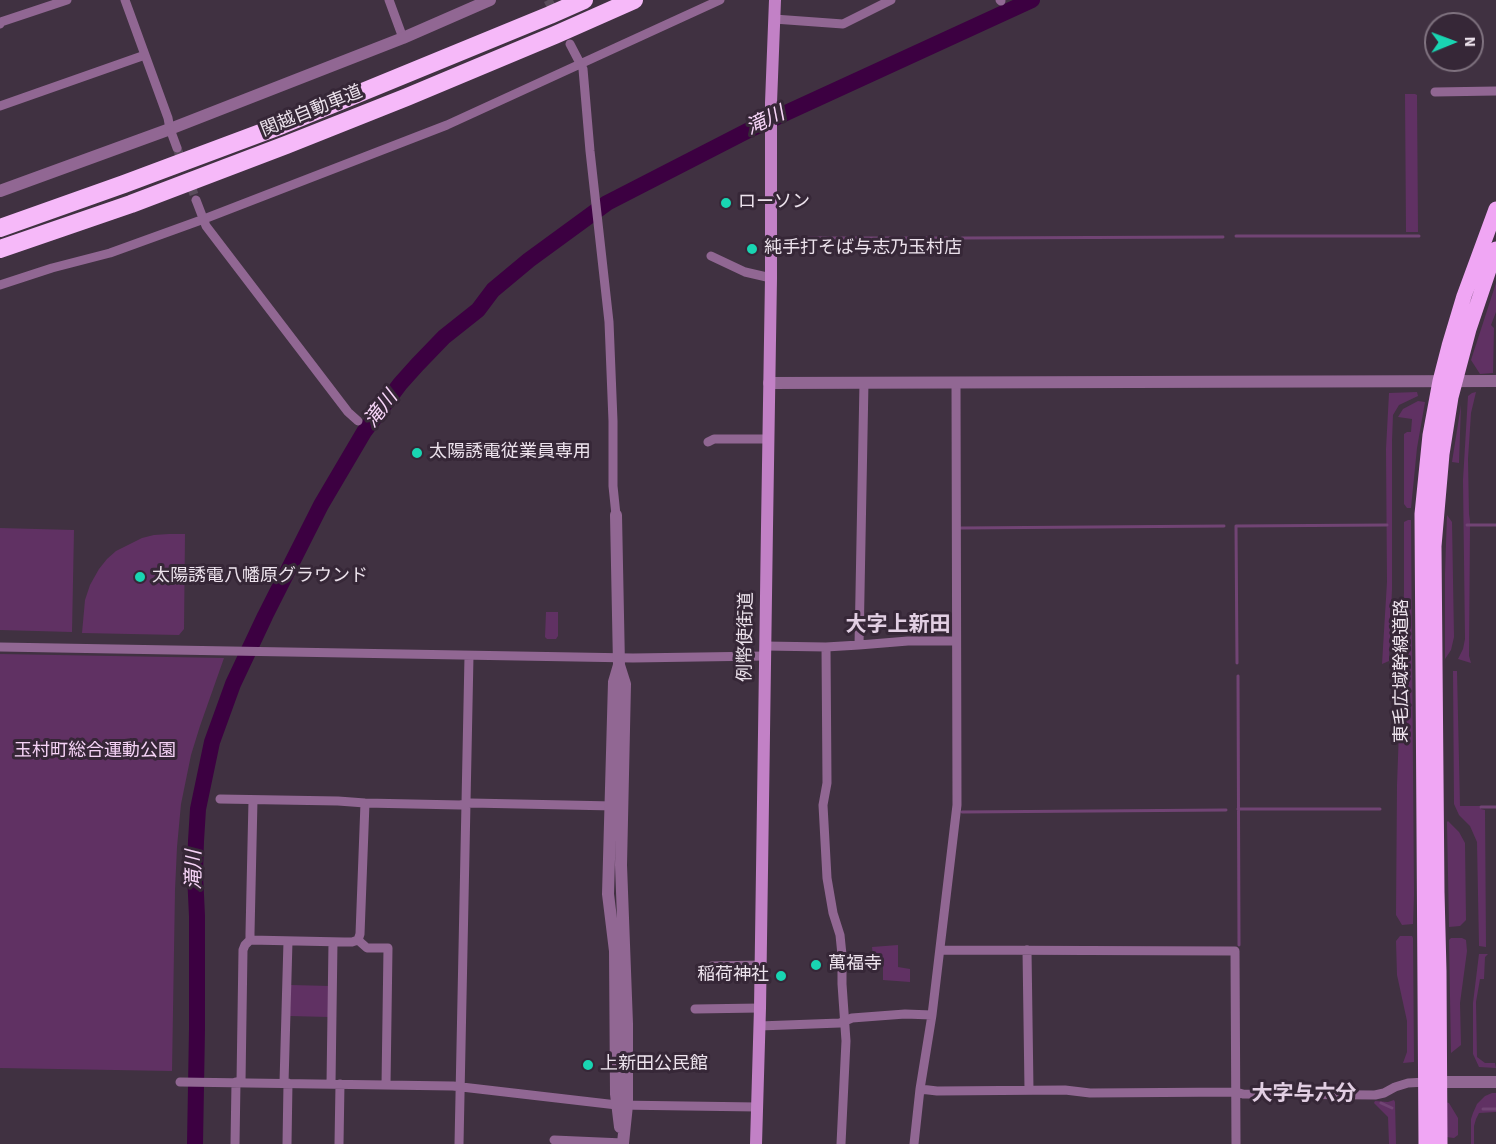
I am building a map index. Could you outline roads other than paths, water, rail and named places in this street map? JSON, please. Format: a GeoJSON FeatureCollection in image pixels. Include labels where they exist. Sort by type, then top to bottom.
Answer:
{"type":"FeatureCollection","features":[{"type":"Feature","properties":{"kind":"highway","name":"関越自動車道"},"geometry":{"type":"LineString","coordinates":[[0,228],[282,124],[584,0]]}},
{"type":"Feature","properties":{"kind":"highway","name":"関越自動車道"},"geometry":{"type":"LineString","coordinates":[[0,249],[131,204],[286,145],[428,88],[634,0]]}},
{"type":"Feature","properties":{"kind":"highway","name":"東毛広域幹線道路"},"geometry":{"type":"LineString","coordinates":[[1448,381],[1449,346],[1464,296],[1496,209]]}},
{"type":"Feature","properties":{"kind":"highway","name":"東毛広域幹線道路"},"geometry":{"type":"LineString","coordinates":[[1440,1144],[1433,1082],[1422,523],[1430,435],[1496,249]]}},
{"type":"Feature","properties":{"kind":"highway","name":"東毛広域幹線道路"},"geometry":{"type":"LineString","coordinates":[[1426,1144],[1433,1082]]}},
{"type":"Feature","properties":{"kind":"main road"},"geometry":{"type":"LineString","coordinates":[[774,19],[775,0]]}},
{"type":"Feature","properties":{"kind":"main road","name":"例幣使街道"},"geometry":{"type":"LineString","coordinates":[[756,1144],[761,965],[774,19]]}},
{"type":"Feature","properties":{"kind":"street"},"geometry":{"type":"LineString","coordinates":[[0,22],[67,0]]}},
{"type":"Feature","properties":{"kind":"street"},"geometry":{"type":"LineString","coordinates":[[125,0],[177,148]]}},
{"type":"Feature","properties":{"kind":"street"},"geometry":{"type":"LineString","coordinates":[[389,0],[403,38]]}},
{"type":"Feature","properties":{"kind":"street"},"geometry":{"type":"LineString","coordinates":[[0,191],[170,129],[403,38],[490,0]]}},
{"type":"Feature","properties":{"kind":"street"},"geometry":{"type":"LineString","coordinates":[[0,285],[52,268],[100,257],[447,125],[720,0]]}},
{"type":"Feature","properties":{"kind":"street"},"geometry":{"type":"LineString","coordinates":[[774,19],[843,24],[891,0]]}},
{"type":"Feature","properties":{"kind":"street"},"geometry":{"type":"LineString","coordinates":[[554,1140],[620,1143],[622,1105],[615,951],[608,894],[616,806],[614,682],[619,661],[609,322],[583,69],[570,44]]}},
{"type":"Feature","properties":{"kind":"street"},"geometry":{"type":"LineString","coordinates":[[0,106],[146,55]]}},
{"type":"Feature","properties":{"kind":"street"},"geometry":{"type":"LineString","coordinates":[[1435,92],[1496,91]]}},
{"type":"Feature","properties":{"kind":"street"},"geometry":{"type":"LineString","coordinates":[[196,200],[206,226],[348,412],[358,421]]}},
{"type":"Feature","properties":{"kind":"street"},"geometry":{"type":"LineString","coordinates":[[711,256],[745,272],[771,278]]}},
{"type":"Feature","properties":{"kind":"street"},"geometry":{"type":"LineString","coordinates":[[769,383],[1496,381]]}},
{"type":"Feature","properties":{"kind":"street"},"geometry":{"type":"LineString","coordinates":[[859,645],[864,382]]}},
{"type":"Feature","properties":{"kind":"street"},"geometry":{"type":"LineString","coordinates":[[914,1144],[952,857],[957,799],[956,382]]}},
{"type":"Feature","properties":{"kind":"street"},"geometry":{"type":"LineString","coordinates":[[708,442],[714,439],[769,439]]}},
{"type":"Feature","properties":{"kind":"street"},"geometry":{"type":"LineString","coordinates":[[0,647],[264,651],[619,661],[908,640],[956,641]]}},
{"type":"Feature","properties":{"kind":"street"},"geometry":{"type":"LineString","coordinates":[[826,647],[827,783],[823,805],[827,878],[833,913],[840,935],[842,955],[846,1041],[842,1144]]}},
{"type":"Feature","properties":{"kind":"street"},"geometry":{"type":"LineString","coordinates":[[459,1144],[469,656]]}},
{"type":"Feature","properties":{"kind":"street"},"geometry":{"type":"LineString","coordinates":[[220,799],[616,806]]}},
{"type":"Feature","properties":{"kind":"street"},"geometry":{"type":"LineString","coordinates":[[235,1144],[243,950],[250,940],[253,800]]}},
{"type":"Feature","properties":{"kind":"street"},"geometry":{"type":"LineString","coordinates":[[358,940],[365,803]]}},
{"type":"Feature","properties":{"kind":"street"},"geometry":{"type":"LineString","coordinates":[[250,940],[333,942],[358,940]]}},
{"type":"Feature","properties":{"kind":"street"},"geometry":{"type":"LineString","coordinates":[[358,940],[367,948],[388,948],[386,1085]]}},
{"type":"Feature","properties":{"kind":"street"},"geometry":{"type":"LineString","coordinates":[[287,1144],[288,941]]}},
{"type":"Feature","properties":{"kind":"street"},"geometry":{"type":"LineString","coordinates":[[333,942],[335,1084],[339,1144]]}},
{"type":"Feature","properties":{"kind":"street"},"geometry":{"type":"LineString","coordinates":[[940,950],[1235,951],[1236,1144]]}},
{"type":"Feature","properties":{"kind":"street"},"geometry":{"type":"LineString","coordinates":[[1027,950],[1029,1090]]}},
{"type":"Feature","properties":{"kind":"street"},"geometry":{"type":"LineString","coordinates":[[712,966],[761,965]]}},
{"type":"Feature","properties":{"kind":"street"},"geometry":{"type":"LineString","coordinates":[[695,1009],[760,1008]]}},
{"type":"Feature","properties":{"kind":"street"},"geometry":{"type":"LineString","coordinates":[[759,1026],[840,1023],[852,1018],[899,1014],[932,1015]]}},
{"type":"Feature","properties":{"kind":"street"},"geometry":{"type":"LineString","coordinates":[[182,1082],[460,1087],[622,1105],[757,1107]]}},
{"type":"Feature","properties":{"kind":"street"},"geometry":{"type":"LineString","coordinates":[[920,1089],[1375,1095],[1408,1083],[1496,1082]]}},
{"type":"Feature","properties":{"kind":"waterway","name":"滝川"},"geometry":{"type":"LineString","coordinates":[[195,1144],[196,841],[198,809],[212,742],[233,684],[265,616],[321,505],[364,432],[417,365],[444,337],[478,310],[493,290],[529,260],[607,203],[751,129],[1032,0]]}},
{"type":"Feature","properties":{"kind":"waterway"},"geometry":{"type":"LineString","coordinates":[[1236,236],[1419,236]]}},
{"type":"Feature","properties":{"kind":"waterway"},"geometry":{"type":"LineString","coordinates":[[962,238],[1223,237]]}},
{"type":"Feature","properties":{"kind":"waterway"},"geometry":{"type":"LineString","coordinates":[[776,244],[776,241],[803,241],[808,238],[947,238]]}},
{"type":"Feature","properties":{"kind":"waterway"},"geometry":{"type":"LineString","coordinates":[[1237,663],[1236,526],[1387,525]]}},
{"type":"Feature","properties":{"kind":"waterway"},"geometry":{"type":"LineString","coordinates":[[1467,525],[1496,525]]}},
{"type":"Feature","properties":{"kind":"waterway"},"geometry":{"type":"LineString","coordinates":[[961,528],[1224,526]]}},
{"type":"Feature","properties":{"kind":"waterway"},"geometry":{"type":"LineString","coordinates":[[1238,676],[1239,945]]}},
{"type":"Feature","properties":{"kind":"waterway"},"geometry":{"type":"LineString","coordinates":[[1481,807],[1496,807]]}},
{"type":"Feature","properties":{"kind":"waterway"},"geometry":{"type":"LineString","coordinates":[[1238,809],[1380,809]]}},
{"type":"Feature","properties":{"kind":"waterway"},"geometry":{"type":"LineString","coordinates":[[962,812],[1226,810]]}},
{"type":"Feature","properties":{"kind":"waterway"},"geometry":{"type":"LineString","coordinates":[[1381,1103],[1392,1108]]}},
{"type":"Feature","properties":{"kind":"waterway"},"geometry":{"type":"LineString","coordinates":[[1483,1109],[1496,1109]]}},
{"type":"Feature","properties":{"kind":"tunnel"},"geometry":{"type":"LineString","coordinates":[[548,0],[565,34]]}},
{"type":"Feature","properties":{"kind":"tunnel"},"geometry":{"type":"LineString","coordinates":[[177,148],[196,200]]}},
{"type":"Feature","properties":{"kind":"place","name":"ローソン"},"geometry":{"type":"Point","coordinates":[726,203]}},
{"type":"Feature","properties":{"kind":"place","name":"純手打そば与志乃玉村店"},"geometry":{"type":"Point","coordinates":[752,249]}},
{"type":"Feature","properties":{"kind":"place","name":"太陽誘電従業員専用"},"geometry":{"type":"Point","coordinates":[417,453]}},
{"type":"Feature","properties":{"kind":"place","name":"太陽誘電八幡原グラウンド"},"geometry":{"type":"Point","coordinates":[140,577]}},
{"type":"Feature","properties":{"kind":"place","name":"萬福寺"},"geometry":{"type":"Point","coordinates":[816,965]}},
{"type":"Feature","properties":{"kind":"place","name":"稲荷神社"},"geometry":{"type":"Point","coordinates":[781,976]}},
{"type":"Feature","properties":{"kind":"place","name":"上新田公民館"},"geometry":{"type":"Point","coordinates":[588,1065]}},
{"type":"Feature","properties":{"kind":"district","name":"大字上新田"},"geometry":{"type":"Point","coordinates":[898,626]}},
{"type":"Feature","properties":{"kind":"district","name":"大字与六分"},"geometry":{"type":"Point","coordinates":[1304,1095]}},
{"type":"Feature","properties":{"kind":"park label","name":"玉村町総合運動公園"},"geometry":{"type":"Point","coordinates":[95,752]}}]}
